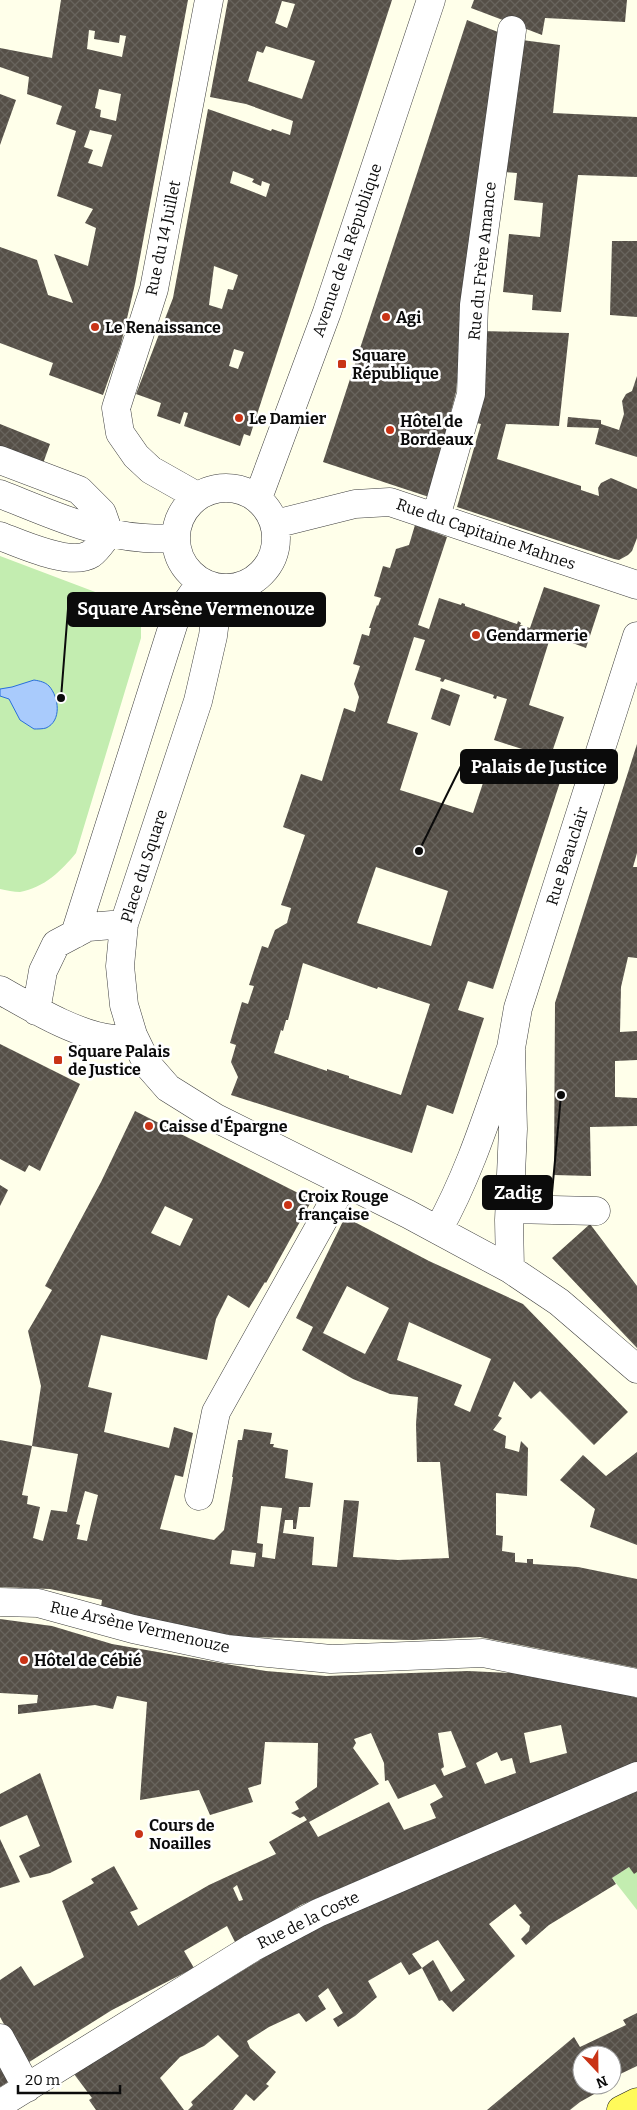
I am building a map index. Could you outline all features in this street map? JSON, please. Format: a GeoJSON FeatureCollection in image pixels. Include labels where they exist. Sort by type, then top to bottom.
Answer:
{"type":"FeatureCollection","features":[{"type":"Feature","properties":{"kind":"main road"},"geometry":{"type":"LineString","coordinates":[[621,2110],[637,2102]]}},
{"type":"Feature","properties":{"kind":"street","name":"Rue du 14 Juillet"},"geometry":{"type":"LineString","coordinates":[[197,496],[151,470],[136,456],[120,433],[116,408],[154,289],[209,0]]}},
{"type":"Feature","properties":{"kind":"street","name":"Avenue de la République"},"geometry":{"type":"LineString","coordinates":[[258,498],[327,312],[431,0]]}},
{"type":"Feature","properties":{"kind":"street","name":"Rue du Frère Amance"},"geometry":{"type":"LineString","coordinates":[[436,517],[471,394],[474,305],[512,30]]}},
{"type":"Feature","properties":{"kind":"street"},"geometry":{"type":"LineString","coordinates":[[0,460],[79,490],[102,513],[109,533]]}},
{"type":"Feature","properties":{"kind":"street"},"geometry":{"type":"LineString","coordinates":[[228,487],[244,490],[258,498],[268,510],[275,524],[277,541],[273,557],[264,571],[251,582],[235,588],[210,585],[190,574],[182,563],[177,551],[175,538],[178,522],[185,508],[197,496],[212,489],[228,487]]}},
{"type":"Feature","properties":{"kind":"street"},"geometry":{"type":"LineString","coordinates":[[0,494],[109,533],[144,538],[175,538]]}},
{"type":"Feature","properties":{"kind":"street","name":"Rue du Capitaine Mahnes"},"geometry":{"type":"LineString","coordinates":[[275,524],[355,504],[390,502],[637,585]]}},
{"type":"Feature","properties":{"kind":"street"},"geometry":{"type":"LineString","coordinates":[[0,536],[55,557],[70,558],[90,554],[109,533]]}},
{"type":"Feature","properties":{"kind":"street"},"geometry":{"type":"LineString","coordinates":[[76,934],[175,619],[210,585]]}},
{"type":"Feature","properties":{"kind":"street","name":"Place du Square"},"geometry":{"type":"LineString","coordinates":[[210,585],[213,636],[198,701],[124,924],[120,966],[124,1005],[133,1035],[147,1064],[168,1088],[216,1118],[438,1230],[510,1269],[559,1302],[637,1369]]}},
{"type":"Feature","properties":{"kind":"street","name":"Rue Beauclair"},"geometry":{"type":"LineString","coordinates":[[438,1230],[451,1208],[469,1166],[511,1048],[518,1008],[637,636]]}},
{"type":"Feature","properties":{"kind":"street"},"geometry":{"type":"LineString","coordinates":[[36,1011],[43,971],[56,944],[88,927],[124,924]]}},
{"type":"Feature","properties":{"kind":"street"},"geometry":{"type":"LineString","coordinates":[[0,990],[36,1011],[78,1030],[116,1040],[133,1035]]}},
{"type":"Feature","properties":{"kind":"street","name":"Rue Beauclair"},"geometry":{"type":"LineString","coordinates":[[510,1269],[513,1129],[511,1048]]}},
{"type":"Feature","properties":{"kind":"street"},"geometry":{"type":"LineString","coordinates":[[199,1496],[216,1412],[344,1183]]}},
{"type":"Feature","properties":{"kind":"street"},"geometry":{"type":"LineString","coordinates":[[510,1209],[596,1211]]}},
{"type":"Feature","properties":{"kind":"street","name":"Rue Arsène Vermenouze"},"geometry":{"type":"LineString","coordinates":[[0,1602],[38,1604],[132,1629],[227,1649],[332,1658],[483,1653],[637,1683]]}},
{"type":"Feature","properties":{"kind":"street","name":"Rue de la Coste"},"geometry":{"type":"LineString","coordinates":[[0,2104],[252,1948],[318,1912],[637,1776]]}},
{"type":"Feature","properties":{"kind":"street"},"geometry":{"type":"LineString","coordinates":[[0,2038],[27,2088]]}},
{"type":"Feature","properties":{"kind":"green space"},"geometry":{"type":"Polygon","coordinates":[[[0,556],[127,604],[141,618],[141,638],[76,853],[65,866],[45,882],[37,887],[20,892],[0,889],[0,556]]]}},
{"type":"Feature","properties":{"kind":"green space"},"geometry":{"type":"Polygon","coordinates":[[[629,1867],[637,1872],[637,1910],[612,1878],[629,1867]]]}},
{"type":"Feature","properties":{"kind":"water"},"geometry":{"type":"Polygon","coordinates":[[[34,680],[49,686],[57,702],[55,720],[45,728],[34,729],[20,720],[9,699],[0,696],[0,689],[34,680]]]}},
{"type":"Feature","properties":{"kind":"building"},"geometry":{"type":"Polygon","coordinates":[[[61,0],[188,0],[135,284],[121,344],[103,395],[49,375],[53,363],[0,343],[0,247],[37,260],[48,295],[73,303],[54,254],[88,266],[96,228],[85,223],[93,209],[57,196],[76,131],[56,124],[62,106],[27,94],[29,77],[0,67],[0,48],[52,58],[61,0]],[[89,30],[87,49],[122,57],[126,36],[120,35],[119,43],[94,39],[95,31],[89,30]],[[99,89],[95,108],[101,110],[100,117],[116,121],[121,94],[99,89]],[[90,130],[84,147],[93,150],[88,163],[102,167],[112,135],[90,130]]]}},
{"type":"Feature","properties":{"kind":"building"},"geometry":{"type":"Polygon","coordinates":[[[228,0],[392,0],[250,436],[244,434],[240,446],[184,426],[188,413],[184,412],[180,424],[157,416],[161,403],[136,394],[173,298],[208,109],[271,131],[272,129],[290,135],[293,121],[246,104],[210,97],[228,0]],[[282,1],[275,23],[287,28],[295,4],[282,1]],[[266,46],[263,53],[257,51],[248,81],[302,99],[315,61],[266,46]],[[233,171],[230,183],[266,197],[270,184],[262,181],[261,186],[252,182],[254,179],[233,171]],[[214,266],[209,305],[222,309],[228,289],[233,290],[238,275],[214,266]],[[234,349],[229,366],[238,369],[244,352],[234,349]]]}},
{"type":"Feature","properties":{"kind":"building"},"geometry":{"type":"Polygon","coordinates":[[[474,0],[627,0],[625,22],[545,18],[542,35],[471,8],[474,0]]]}},
{"type":"Feature","properties":{"kind":"building"},"geometry":{"type":"Polygon","coordinates":[[[467,20],[498,32],[467,283],[456,392],[429,497],[323,462],[467,20]]]}},
{"type":"Feature","properties":{"kind":"building"},"geometry":{"type":"Polygon","coordinates":[[[522,40],[560,45],[553,113],[637,117],[637,177],[578,175],[561,312],[532,310],[533,295],[503,292],[509,234],[540,237],[543,203],[514,200],[517,173],[503,172],[522,40]]]}},
{"type":"Feature","properties":{"kind":"building"},"geometry":{"type":"Polygon","coordinates":[[[0,94],[16,100],[0,145],[0,94]]]}},
{"type":"Feature","properties":{"kind":"building"},"geometry":{"type":"Polygon","coordinates":[[[612,241],[637,241],[637,317],[610,315],[612,241]]]}},
{"type":"Feature","properties":{"kind":"building"},"geometry":{"type":"Polygon","coordinates":[[[481,331],[569,333],[559,426],[506,424],[497,459],[581,486],[581,490],[599,496],[598,488],[601,483],[611,478],[637,489],[637,538],[632,551],[628,555],[619,560],[614,559],[457,507],[481,424],[477,423],[481,331]]]}},
{"type":"Feature","properties":{"kind":"building"},"geometry":{"type":"Polygon","coordinates":[[[637,376],[637,457],[595,444],[599,428],[567,427],[568,417],[601,420],[601,424],[619,430],[624,414],[622,401],[626,394],[632,391],[637,376]]]}},
{"type":"Feature","properties":{"kind":"building"},"geometry":{"type":"Polygon","coordinates":[[[0,424],[50,444],[41,469],[0,453],[0,424]]]}},
{"type":"Feature","properties":{"kind":"building"},"geometry":{"type":"Polygon","coordinates":[[[415,525],[447,537],[418,625],[429,629],[439,598],[461,605],[462,603],[465,604],[465,606],[517,624],[518,621],[521,623],[520,625],[530,628],[544,587],[600,605],[586,648],[551,635],[529,705],[564,717],[550,758],[494,740],[507,699],[497,696],[496,699],[493,698],[494,695],[445,679],[443,682],[440,681],[441,678],[415,670],[425,640],[414,637],[387,723],[418,733],[400,790],[473,813],[492,756],[561,779],[493,989],[468,981],[458,1010],[484,1018],[453,1114],[427,1105],[412,1153],[231,1095],[238,1077],[231,1062],[236,1045],[230,1043],[242,1002],[248,1004],[254,986],[249,985],[262,946],[268,948],[275,930],[287,923],[291,908],[281,905],[305,835],[283,827],[301,774],[322,781],[344,708],[355,712],[359,697],[354,684],[360,666],[353,664],[362,634],[369,636],[371,628],[369,628],[381,598],[374,596],[383,566],[390,568],[396,549],[409,545],[415,525]],[[376,867],[357,923],[431,946],[448,891],[376,867]],[[303,963],[288,1020],[286,1020],[283,1031],[281,1030],[274,1053],[327,1071],[327,1069],[349,1076],[349,1078],[401,1095],[430,1004],[378,987],[377,989],[303,963]]]}},
{"type":"Feature","properties":{"kind":"building"},"geometry":{"type":"Polygon","coordinates":[[[441,688],[460,695],[450,726],[431,719],[441,688]]]}},
{"type":"Feature","properties":{"kind":"building"},"geometry":{"type":"Polygon","coordinates":[[[637,744],[637,853],[633,867],[637,867],[637,958],[628,957],[621,987],[620,1032],[637,1031],[637,1060],[615,1061],[615,1097],[637,1098],[637,1126],[590,1127],[591,1176],[554,1175],[555,1003],[637,744]]]}},
{"type":"Feature","properties":{"kind":"building"},"geometry":{"type":"Polygon","coordinates":[[[0,1044],[80,1084],[40,1171],[29,1165],[25,1172],[0,1159],[0,1044]]]}},
{"type":"Feature","properties":{"kind":"building"},"geometry":{"type":"Polygon","coordinates":[[[135,1111],[312,1200],[266,1283],[249,1308],[228,1295],[216,1319],[207,1360],[101,1335],[88,1387],[112,1393],[104,1432],[169,1448],[174,1427],[193,1433],[183,1477],[175,1475],[160,1529],[214,1540],[224,1530],[238,1440],[242,1440],[244,1429],[272,1433],[270,1444],[274,1444],[273,1447],[288,1450],[285,1478],[313,1483],[310,1507],[299,1507],[296,1529],[293,1529],[293,1520],[285,1520],[283,1533],[314,1537],[312,1565],[337,1567],[344,1500],[359,1501],[353,1557],[398,1560],[449,1558],[440,1462],[417,1462],[416,1424],[418,1397],[390,1394],[353,1379],[302,1350],[313,1327],[296,1318],[345,1217],[429,1261],[523,1304],[628,1412],[594,1445],[540,1391],[531,1399],[514,1381],[498,1416],[502,1418],[493,1430],[506,1436],[505,1448],[519,1452],[521,1441],[528,1448],[527,1496],[496,1493],[496,1535],[503,1536],[502,1551],[515,1553],[515,1562],[527,1563],[527,1559],[533,1559],[533,1564],[578,1567],[637,1579],[637,1668],[480,1637],[413,1640],[245,1637],[195,1630],[101,1607],[102,1600],[50,1589],[0,1587],[0,1440],[32,1446],[41,1386],[28,1331],[52,1290],[45,1286],[101,1182],[135,1111]],[[165,1206],[151,1233],[180,1246],[193,1219],[165,1206]],[[347,1286],[323,1333],[365,1354],[389,1308],[347,1286]],[[409,1322],[397,1360],[462,1385],[454,1405],[470,1412],[491,1359],[409,1322]],[[32,1446],[22,1495],[28,1496],[27,1504],[40,1507],[33,1538],[43,1541],[51,1510],[67,1512],[78,1454],[32,1446]],[[85,1491],[76,1524],[80,1525],[77,1539],[87,1541],[98,1495],[85,1491]],[[261,1506],[257,1543],[263,1544],[262,1557],[275,1559],[282,1508],[261,1506]],[[232,1550],[230,1564],[254,1567],[256,1553],[232,1550]]]}},
{"type":"Feature","properties":{"kind":"building"},"geometry":{"type":"Polygon","coordinates":[[[0,1185],[8,1190],[0,1206],[0,1185]]]}},
{"type":"Feature","properties":{"kind":"building"},"geometry":{"type":"Polygon","coordinates":[[[590,1224],[637,1286],[637,1348],[552,1258],[590,1224]]]}},
{"type":"Feature","properties":{"kind":"building"},"geometry":{"type":"Polygon","coordinates":[[[637,1452],[637,1545],[590,1527],[595,1509],[560,1480],[583,1455],[606,1476],[637,1452]]]}},
{"type":"Feature","properties":{"kind":"building"},"geometry":{"type":"Polygon","coordinates":[[[0,1619],[52,1626],[112,1644],[266,1671],[326,1676],[468,1671],[512,1673],[601,1686],[637,1698],[637,1764],[554,1797],[301,1905],[236,1944],[227,1926],[184,1951],[194,1968],[112,2010],[26,2064],[0,2017],[0,1980],[21,1966],[34,1986],[84,1957],[62,1901],[94,1883],[91,1879],[114,1866],[138,1909],[130,1912],[138,1926],[209,1885],[276,1854],[269,1842],[307,1820],[304,1816],[300,1818],[291,1813],[299,1809],[295,1802],[317,1787],[318,1743],[265,1742],[261,1784],[248,1788],[253,1802],[210,1815],[199,1790],[140,1800],[147,1702],[117,1696],[113,1709],[95,1705],[18,1714],[18,1705],[37,1703],[38,1695],[0,1693],[0,1619]],[[561,1725],[524,1733],[530,1763],[567,1753],[561,1725]],[[451,1731],[438,1733],[444,1767],[441,1769],[444,1776],[466,1767],[451,1731]],[[371,1733],[354,1739],[356,1743],[353,1748],[379,1784],[309,1822],[318,1837],[389,1802],[404,1830],[436,1818],[430,1804],[443,1797],[435,1784],[398,1799],[388,1780],[385,1781],[384,1763],[371,1733]],[[497,1752],[476,1763],[485,1784],[516,1773],[512,1758],[501,1761],[497,1752]],[[237,1885],[233,1888],[239,1901],[243,1900],[237,1885]]]}},
{"type":"Feature","properties":{"kind":"building"},"geometry":{"type":"Polygon","coordinates":[[[40,1773],[72,1862],[50,1873],[30,1878],[19,1856],[40,1846],[27,1815],[0,1827],[0,1794],[40,1773]]]}},
{"type":"Feature","properties":{"kind":"building"},"geometry":{"type":"Polygon","coordinates":[[[637,1788],[637,1872],[634,1874],[629,1867],[612,1878],[616,1884],[549,1925],[526,1945],[521,1939],[529,1931],[530,1926],[519,1915],[522,1913],[515,1904],[489,1924],[515,1956],[453,2012],[442,2000],[439,2001],[422,1968],[409,1975],[401,1962],[368,1981],[377,1997],[355,2016],[338,2027],[333,2019],[343,2013],[328,1988],[318,1996],[326,2009],[306,2022],[299,2013],[269,2027],[247,2041],[250,2048],[276,2072],[266,2084],[269,2086],[254,2101],[246,2094],[233,2110],[188,2110],[193,2105],[191,2102],[239,2056],[218,2035],[204,2046],[180,2057],[160,2078],[184,2110],[96,2110],[89,2100],[92,2098],[74,2074],[304,1933],[637,1788]],[[438,1940],[412,1954],[422,1968],[433,1960],[451,1992],[465,1980],[438,1940]]]}},
{"type":"Feature","properties":{"kind":"building"},"geometry":{"type":"Polygon","coordinates":[[[0,1839],[20,1882],[0,1888],[0,1839]]]}},
{"type":"Feature","properties":{"kind":"building"},"geometry":{"type":"Polygon","coordinates":[[[637,2013],[637,2066],[622,2073],[622,2045],[584,2045],[626,2025],[623,2020],[637,2013]]]}},
{"type":"Feature","properties":{"kind":"building"},"geometry":{"type":"Polygon","coordinates":[[[574,2037],[579,2045],[572,2045],[572,2095],[592,2095],[570,2110],[487,2110],[574,2037]]]}},
{"type":"Feature","properties":{"kind":"building"},"geometry":{"type":"Polygon","coordinates":[[[0,2067],[8,2082],[0,2087],[0,2067]]]}},
{"type":"Feature","properties":{"kind":"place","name":"Agi"},"geometry":{"type":"Point","coordinates":[386,317]}},
{"type":"Feature","properties":{"kind":"place","name":"Le Renaissance"},"geometry":{"type":"Point","coordinates":[95,327]}},
{"type":"Feature","properties":{"kind":"place","name":"Square République"},"geometry":{"type":"Point","coordinates":[342,364]}},
{"type":"Feature","properties":{"kind":"place","name":"Le Damier"},"geometry":{"type":"Point","coordinates":[239,418]}},
{"type":"Feature","properties":{"kind":"place","name":"Hôtel de Bordeaux"},"geometry":{"type":"Point","coordinates":[390,430]}},
{"type":"Feature","properties":{"kind":"place","name":"Gendarmerie"},"geometry":{"type":"Point","coordinates":[476,635]}},
{"type":"Feature","properties":{"kind":"place","name":"Square Arsène Vermenouze"},"geometry":{"type":"Point","coordinates":[61,698]}},
{"type":"Feature","properties":{"kind":"place","name":"Palais de Justice"},"geometry":{"type":"Point","coordinates":[419,851]}},
{"type":"Feature","properties":{"kind":"place","name":"Square Palais de Justice"},"geometry":{"type":"Point","coordinates":[58,1060]}},
{"type":"Feature","properties":{"kind":"place","name":"Zadig"},"geometry":{"type":"Point","coordinates":[561,1095]}},
{"type":"Feature","properties":{"kind":"place","name":"Caisse d'Épargne"},"geometry":{"type":"Point","coordinates":[149,1126]}},
{"type":"Feature","properties":{"kind":"place","name":"Croix Rouge française"},"geometry":{"type":"Point","coordinates":[288,1205]}},
{"type":"Feature","properties":{"kind":"place","name":"Hôtel de Cébié"},"geometry":{"type":"Point","coordinates":[24,1660]}},
{"type":"Feature","properties":{"kind":"place","name":"Cours de Noailles"},"geometry":{"type":"Point","coordinates":[139,1834]}}]}
